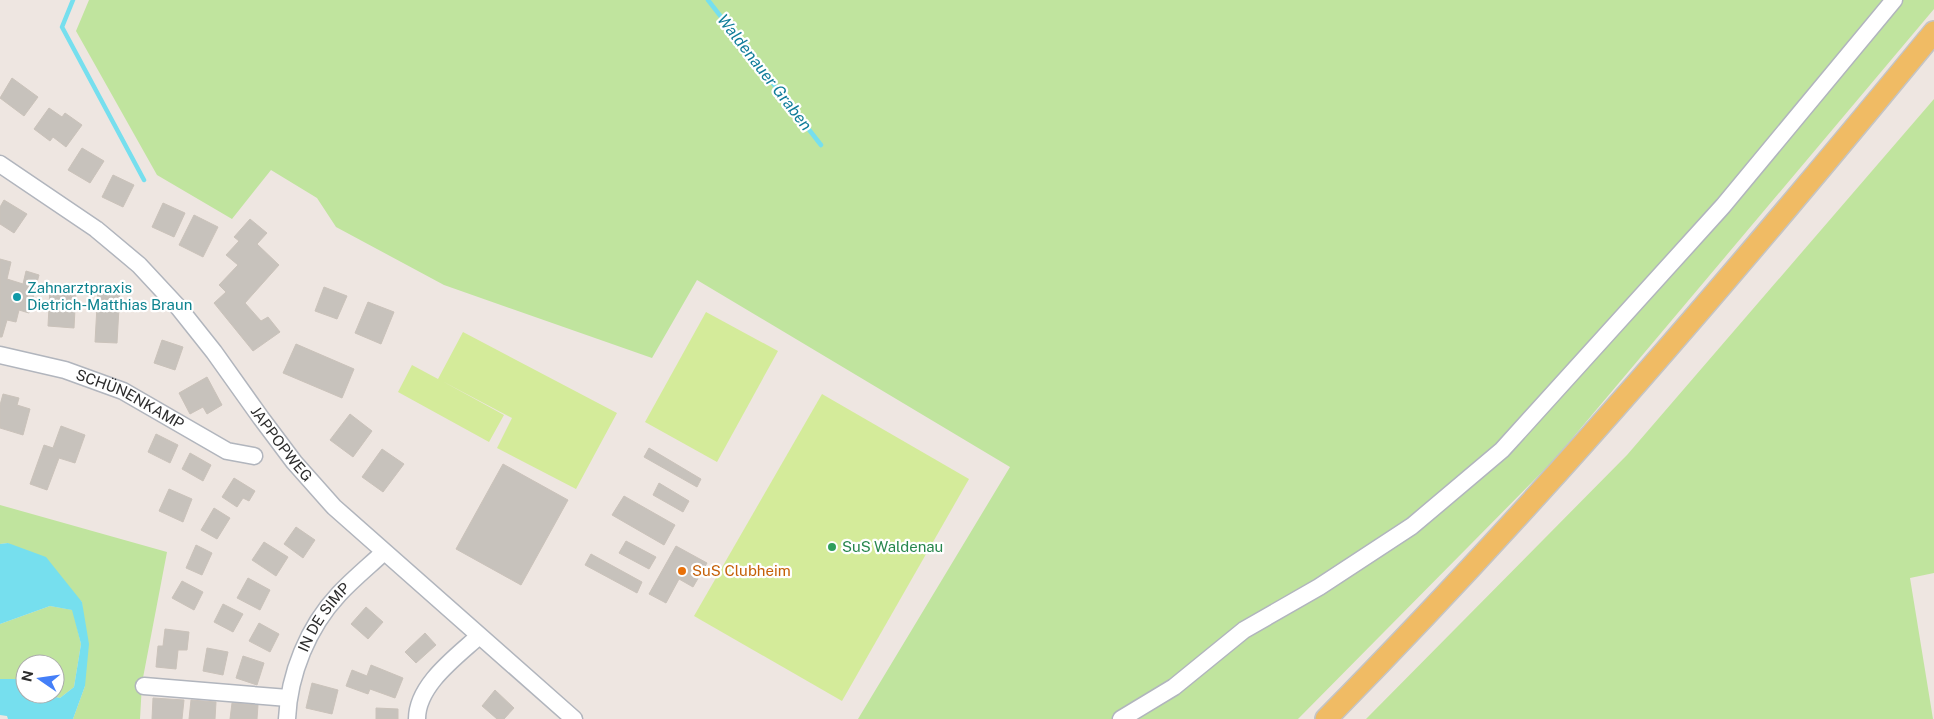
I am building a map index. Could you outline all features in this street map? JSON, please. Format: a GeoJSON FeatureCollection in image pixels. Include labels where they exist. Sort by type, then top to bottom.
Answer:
{"type":"FeatureCollection","features":[{"type":"Feature","properties":{"kind":"main road"},"geometry":{"type":"LineString","coordinates":[[1326,719],[1456,584],[1564,466],[1801,194],[1934,32]]}},
{"type":"Feature","properties":{"kind":"street"},"geometry":{"type":"LineString","coordinates":[[1121,719],[1174,687],[1244,630],[1319,587],[1412,526],[1502,450],[1723,206],[1894,0]]}},
{"type":"Feature","properties":{"kind":"street","name":"JAPPOPWEG"},"geometry":{"type":"LineString","coordinates":[[0,164],[96,229],[139,265],[179,308],[312,484],[334,507],[574,719]]}},
{"type":"Feature","properties":{"kind":"street","name":"SCHÜNENKAMP"},"geometry":{"type":"LineString","coordinates":[[0,355],[65,370],[123,391],[227,451],[254,456]]}},
{"type":"Feature","properties":{"kind":"street","name":"IN DE SIMP"},"geometry":{"type":"LineString","coordinates":[[287,719],[288,698],[304,646],[320,617],[339,593],[384,552]]}},
{"type":"Feature","properties":{"kind":"street"},"geometry":{"type":"LineString","coordinates":[[417,719],[417,711],[424,692],[479,636]]}},
{"type":"Feature","properties":{"kind":"street"},"geometry":{"type":"LineString","coordinates":[[144,686],[288,698]]}},
{"type":"Feature","properties":{"kind":"green space"},"geometry":{"type":"Polygon","coordinates":[[[89,0],[1934,0],[1934,9],[1554,460],[1298,719],[858,719],[1010,467],[697,280],[652,358],[444,285],[336,227],[317,198],[271,170],[232,219],[157,175],[76,31],[89,0]]]}},
{"type":"Feature","properties":{"kind":"green space"},"geometry":{"type":"Polygon","coordinates":[[[1934,99],[1934,573],[1910,578],[1933,719],[1366,719],[1627,455],[1934,99]]]}},
{"type":"Feature","properties":{"kind":"green space"},"geometry":{"type":"Polygon","coordinates":[[[706,312],[778,351],[717,462],[645,422],[706,312]]]}},
{"type":"Feature","properties":{"kind":"green space"},"geometry":{"type":"Polygon","coordinates":[[[463,332],[617,413],[576,489],[497,448],[512,418],[442,381],[504,415],[489,442],[398,392],[412,365],[438,379],[463,332]]]}},
{"type":"Feature","properties":{"kind":"green space","name":"SuS Waldenau"},"geometry":{"type":"Polygon","coordinates":[[[822,394],[969,479],[842,701],[694,616],[822,394]]]}},
{"type":"Feature","properties":{"kind":"green space"},"geometry":{"type":"Polygon","coordinates":[[[0,505],[167,552],[142,683],[140,719],[73,719],[85,686],[82,602],[8,543],[0,544],[0,505]]]}},
{"type":"Feature","properties":{"kind":"green space"},"geometry":{"type":"Polygon","coordinates":[[[50,606],[73,610],[81,644],[74,687],[65,694],[65,654],[15,654],[15,679],[0,679],[0,624],[50,606]]]}},
{"type":"Feature","properties":{"kind":"water"},"geometry":{"type":"Polygon","coordinates":[[[8,543],[46,557],[82,602],[89,644],[85,686],[73,719],[8,719],[7,716],[0,715],[0,679],[15,679],[15,704],[65,704],[65,694],[74,687],[81,644],[72,610],[50,606],[0,624],[0,544],[8,543]]]}},
{"type":"Feature","properties":{"kind":"building"},"geometry":{"type":"Polygon","coordinates":[[[12,78],[38,97],[24,116],[0,98],[12,78]]]}},
{"type":"Feature","properties":{"kind":"building"},"geometry":{"type":"Polygon","coordinates":[[[49,108],[62,117],[65,113],[82,125],[66,147],[53,137],[50,141],[34,129],[49,108]]]}},
{"type":"Feature","properties":{"kind":"building"},"geometry":{"type":"Polygon","coordinates":[[[82,148],[104,161],[90,183],[68,170],[82,148]]]}},
{"type":"Feature","properties":{"kind":"building"},"geometry":{"type":"Polygon","coordinates":[[[113,175],[134,185],[123,207],[102,197],[113,175]]]}},
{"type":"Feature","properties":{"kind":"building"},"geometry":{"type":"Polygon","coordinates":[[[4,200],[27,214],[14,233],[0,224],[0,207],[4,200]]]}},
{"type":"Feature","properties":{"kind":"building"},"geometry":{"type":"Polygon","coordinates":[[[163,203],[185,213],[174,237],[152,227],[163,203]]]}},
{"type":"Feature","properties":{"kind":"building"},"geometry":{"type":"Polygon","coordinates":[[[194,215],[218,227],[203,257],[179,245],[194,215]]]}},
{"type":"Feature","properties":{"kind":"building"},"geometry":{"type":"Polygon","coordinates":[[[250,219],[267,233],[257,244],[279,265],[245,303],[261,321],[268,317],[280,332],[253,351],[214,303],[226,292],[219,285],[238,265],[226,255],[239,241],[234,237],[250,219]]]}},
{"type":"Feature","properties":{"kind":"building","name":"Zahnarztpraxis Dietrich-Matthias Braun"},"geometry":{"type":"Polygon","coordinates":[[[0,259],[11,262],[7,279],[23,284],[26,271],[39,275],[29,313],[19,310],[16,322],[7,320],[2,337],[0,337],[0,259]]]}},
{"type":"Feature","properties":{"kind":"building"},"geometry":{"type":"Polygon","coordinates":[[[324,287],[347,296],[337,319],[315,311],[324,287]]]}},
{"type":"Feature","properties":{"kind":"building"},"geometry":{"type":"Polygon","coordinates":[[[50,288],[76,290],[74,328],[48,326],[50,288]]]}},
{"type":"Feature","properties":{"kind":"building"},"geometry":{"type":"Polygon","coordinates":[[[98,288],[120,290],[117,343],[95,342],[98,288]]]}},
{"type":"Feature","properties":{"kind":"building"},"geometry":{"type":"Polygon","coordinates":[[[368,302],[394,312],[381,344],[355,333],[368,302]]]}},
{"type":"Feature","properties":{"kind":"building"},"geometry":{"type":"Polygon","coordinates":[[[162,340],[183,347],[175,370],[154,363],[162,340]]]}},
{"type":"Feature","properties":{"kind":"building"},"geometry":{"type":"Polygon","coordinates":[[[296,344],[354,369],[342,398],[283,373],[296,344]]]}},
{"type":"Feature","properties":{"kind":"building"},"geometry":{"type":"Polygon","coordinates":[[[207,377],[222,405],[207,414],[203,407],[190,414],[179,393],[207,377]]]}},
{"type":"Feature","properties":{"kind":"building"},"geometry":{"type":"Polygon","coordinates":[[[3,394],[19,398],[17,405],[30,409],[23,435],[0,428],[0,405],[3,394]]]}},
{"type":"Feature","properties":{"kind":"building"},"geometry":{"type":"Polygon","coordinates":[[[350,414],[372,431],[353,457],[330,440],[350,414]]]}},
{"type":"Feature","properties":{"kind":"building"},"geometry":{"type":"Polygon","coordinates":[[[61,426],[85,435],[75,463],[59,458],[47,490],[30,484],[44,445],[53,448],[61,426]]]}},
{"type":"Feature","properties":{"kind":"building"},"geometry":{"type":"Polygon","coordinates":[[[156,434],[178,445],[170,463],[148,452],[156,434]]]}},
{"type":"Feature","properties":{"kind":"building"},"geometry":{"type":"Polygon","coordinates":[[[649,448],[701,479],[697,487],[644,457],[649,448]]]}},
{"type":"Feature","properties":{"kind":"building"},"geometry":{"type":"Polygon","coordinates":[[[382,449],[404,464],[383,492],[362,477],[382,449]]]}},
{"type":"Feature","properties":{"kind":"building"},"geometry":{"type":"Polygon","coordinates":[[[190,453],[211,465],[203,481],[182,469],[190,453]]]}},
{"type":"Feature","properties":{"kind":"building"},"geometry":{"type":"Polygon","coordinates":[[[503,464],[568,500],[521,585],[456,549],[503,464]]]}},
{"type":"Feature","properties":{"kind":"building"},"geometry":{"type":"Polygon","coordinates":[[[234,478],[255,491],[249,501],[243,498],[237,507],[222,497],[234,478]]]}},
{"type":"Feature","properties":{"kind":"building"},"geometry":{"type":"Polygon","coordinates":[[[659,483],[689,501],[683,512],[653,495],[659,483]]]}},
{"type":"Feature","properties":{"kind":"building"},"geometry":{"type":"Polygon","coordinates":[[[169,489],[192,499],[183,522],[159,511],[169,489]]]}},
{"type":"Feature","properties":{"kind":"building"},"geometry":{"type":"Polygon","coordinates":[[[624,496],[675,525],[664,545],[612,515],[624,496]]]}},
{"type":"Feature","properties":{"kind":"building"},"geometry":{"type":"Polygon","coordinates":[[[214,508],[230,518],[217,539],[201,530],[214,508]]]}},
{"type":"Feature","properties":{"kind":"building"},"geometry":{"type":"Polygon","coordinates":[[[296,527],[315,540],[303,558],[284,544],[296,527]]]}},
{"type":"Feature","properties":{"kind":"building"},"geometry":{"type":"Polygon","coordinates":[[[626,541],[656,557],[649,569],[619,553],[626,541]]]}},
{"type":"Feature","properties":{"kind":"building"},"geometry":{"type":"Polygon","coordinates":[[[264,542],[288,557],[276,576],[252,560],[264,542]]]}},
{"type":"Feature","properties":{"kind":"building"},"geometry":{"type":"Polygon","coordinates":[[[196,545],[212,553],[202,575],[186,568],[196,545]]]}},
{"type":"Feature","properties":{"kind":"building","name":"SuS Clubheim"},"geometry":{"type":"Polygon","coordinates":[[[676,546],[707,563],[693,587],[679,579],[666,603],[649,594],[676,546]]]}},
{"type":"Feature","properties":{"kind":"building"},"geometry":{"type":"Polygon","coordinates":[[[591,554],[642,582],[637,593],[585,565],[591,554]]]}},
{"type":"Feature","properties":{"kind":"building"},"geometry":{"type":"Polygon","coordinates":[[[248,578],[270,590],[260,610],[237,598],[248,578]]]}},
{"type":"Feature","properties":{"kind":"building"},"geometry":{"type":"Polygon","coordinates":[[[182,581],[203,592],[194,610],[172,598],[182,581]]]}},
{"type":"Feature","properties":{"kind":"building"},"geometry":{"type":"Polygon","coordinates":[[[223,604],[243,614],[233,632],[214,622],[223,604]]]}},
{"type":"Feature","properties":{"kind":"building"},"geometry":{"type":"Polygon","coordinates":[[[366,607],[383,622],[368,639],[351,624],[366,607]]]}},
{"type":"Feature","properties":{"kind":"building"},"geometry":{"type":"Polygon","coordinates":[[[259,623],[279,634],[270,652],[249,641],[259,623]]]}},
{"type":"Feature","properties":{"kind":"building"},"geometry":{"type":"Polygon","coordinates":[[[165,629],[189,632],[187,650],[178,650],[176,669],[156,667],[158,646],[163,646],[165,629]]]}},
{"type":"Feature","properties":{"kind":"building"},"geometry":{"type":"Polygon","coordinates":[[[425,633],[436,645],[416,663],[405,652],[425,633]]]}},
{"type":"Feature","properties":{"kind":"building"},"geometry":{"type":"Polygon","coordinates":[[[207,648],[228,652],[223,675],[203,671],[207,648]]]}},
{"type":"Feature","properties":{"kind":"building"},"geometry":{"type":"Polygon","coordinates":[[[243,656],[264,663],[257,685],[236,678],[243,656]]]}},
{"type":"Feature","properties":{"kind":"building"},"geometry":{"type":"Polygon","coordinates":[[[371,665],[403,678],[395,698],[370,689],[368,694],[346,686],[352,670],[367,676],[371,665]]]}},
{"type":"Feature","properties":{"kind":"building"},"geometry":{"type":"Polygon","coordinates":[[[312,683],[338,690],[332,714],[306,708],[312,683]]]}},
{"type":"Feature","properties":{"kind":"building"},"geometry":{"type":"Polygon","coordinates":[[[495,690],[514,708],[504,719],[497,719],[482,706],[495,690]]]}},
{"type":"Feature","properties":{"kind":"building"},"geometry":{"type":"Polygon","coordinates":[[[153,698],[184,700],[182,719],[152,719],[153,698]]]}},
{"type":"Feature","properties":{"kind":"building"},"geometry":{"type":"Polygon","coordinates":[[[191,700],[216,702],[215,719],[189,719],[191,700]]]}},
{"type":"Feature","properties":{"kind":"building"},"geometry":{"type":"Polygon","coordinates":[[[232,703],[258,705],[257,719],[230,719],[232,703]]]}},
{"type":"Feature","properties":{"kind":"building"},"geometry":{"type":"Polygon","coordinates":[[[376,708],[398,709],[398,719],[376,719],[376,708]]]}},
{"type":"Feature","properties":{"kind":"waterway"},"geometry":{"type":"LineString","coordinates":[[73,0],[62,27],[144,180]]}},
{"type":"Feature","properties":{"kind":"waterway","name":"Waldenauer Graben"},"geometry":{"type":"LineString","coordinates":[[708,0],[821,145]]}},
{"type":"Feature","properties":{"kind":"place","name":"Zahnarztpraxis Dietrich-Matthias Braun"},"geometry":{"type":"Point","coordinates":[17,297]}},
{"type":"Feature","properties":{"kind":"place","name":"SuS Waldenau"},"geometry":{"type":"Point","coordinates":[832,547]}},
{"type":"Feature","properties":{"kind":"place","name":"SuS Clubheim"},"geometry":{"type":"Point","coordinates":[682,571]}}]}
